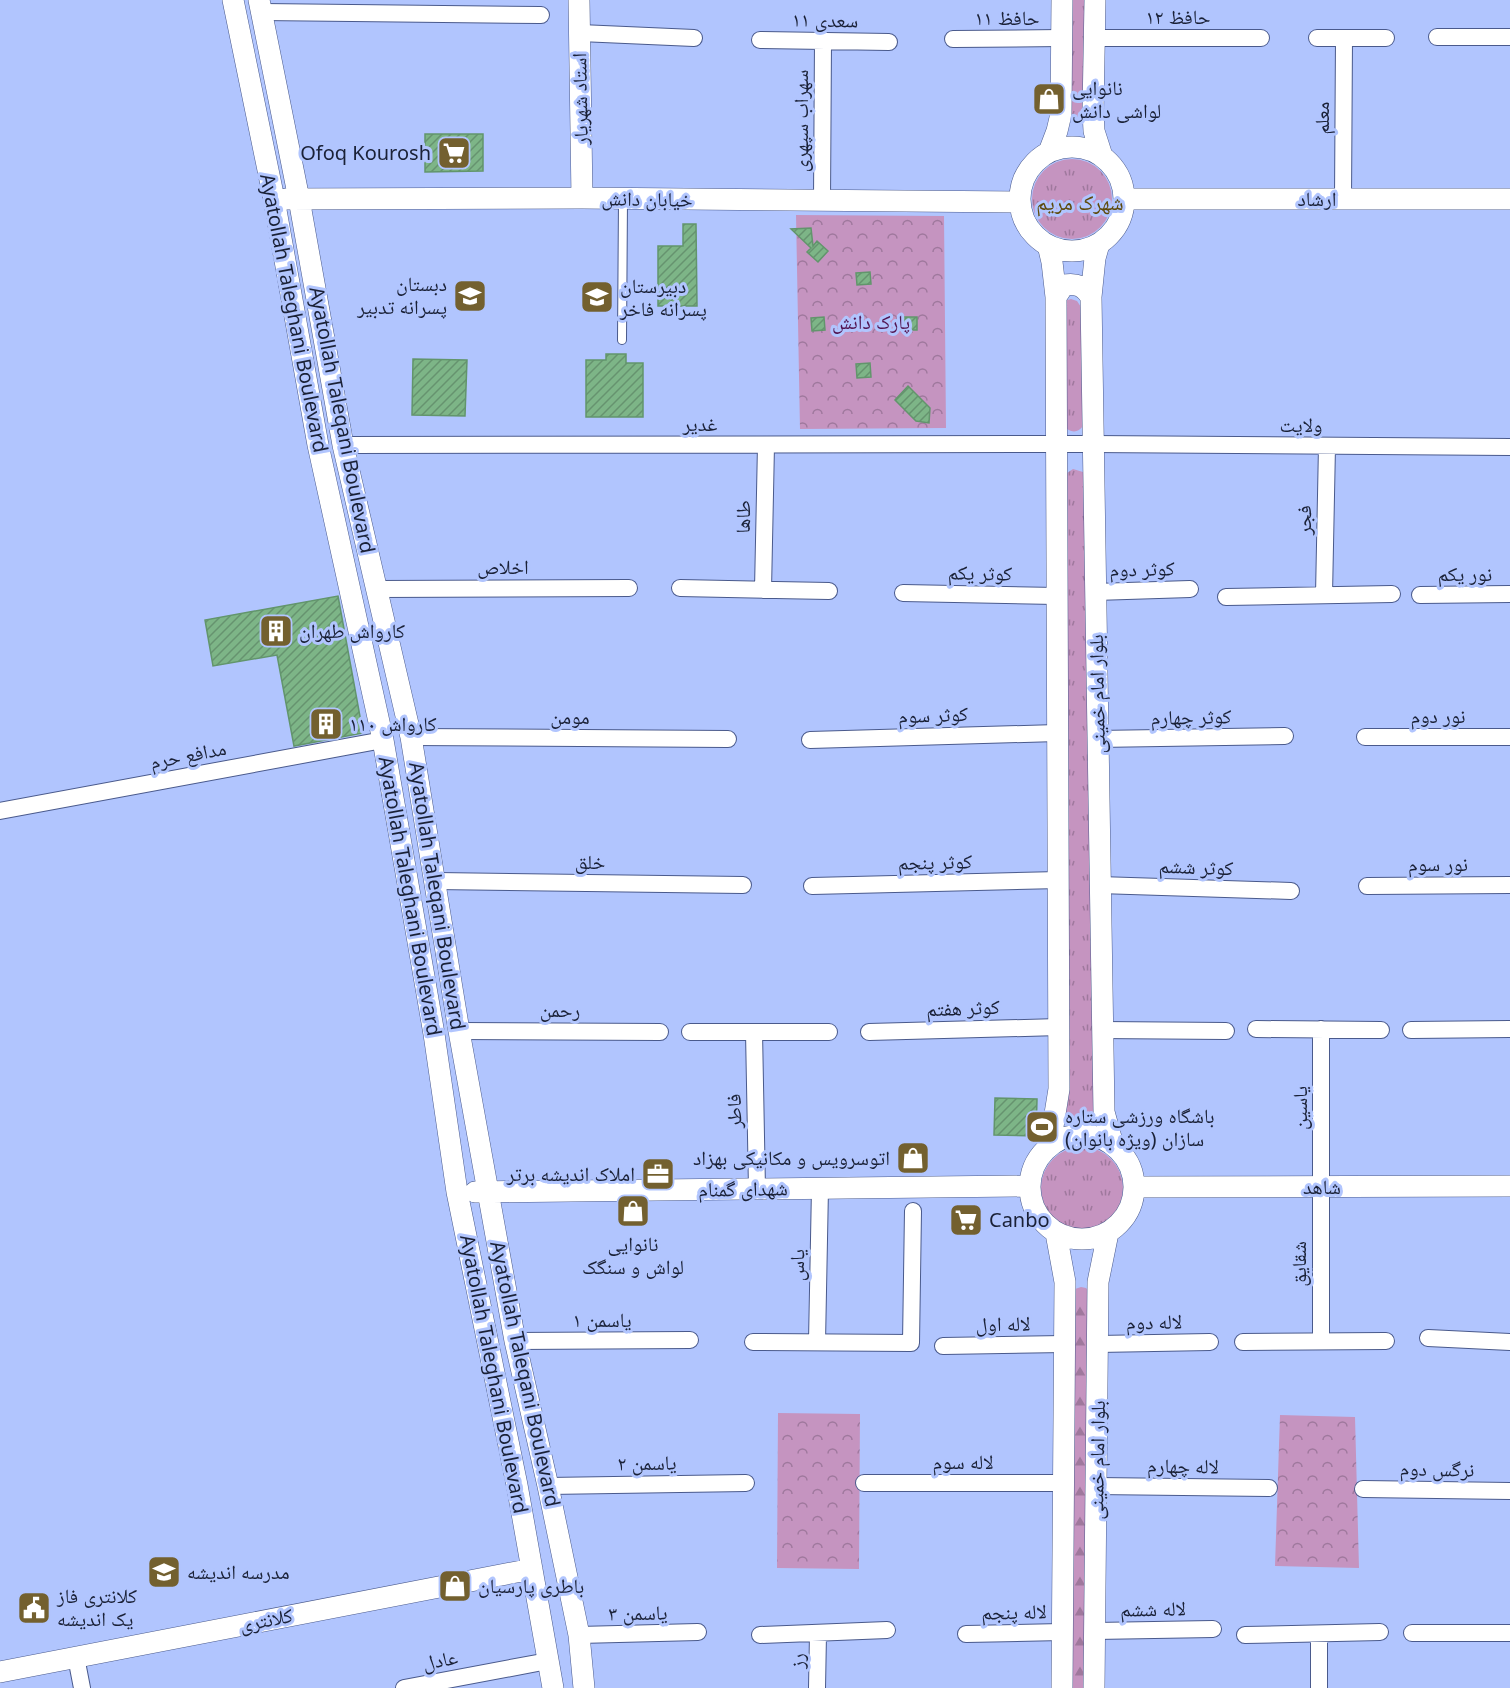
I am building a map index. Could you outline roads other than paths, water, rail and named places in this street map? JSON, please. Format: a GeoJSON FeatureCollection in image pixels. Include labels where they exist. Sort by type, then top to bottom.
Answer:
{"type":"FeatureCollection","features":[{"type":"Feature","properties":{"kind":"street","name":"Ayatollah Taleghani Boulevard"},"geometry":{"type":"LineString","coordinates":[[233,0],[274,199],[318,445],[383,740],[435,1034],[457,1192],[532,1569],[553,1688]]}},
{"type":"Feature","properties":{"kind":"street","name":"استاد شهریار"},"geometry":{"type":"LineString","coordinates":[[579,0],[582,198]]}},
{"type":"Feature","properties":{"kind":"street"},"geometry":{"type":"LineString","coordinates":[[1049,152],[1055,140],[1061,114],[1062,0]]}},
{"type":"Feature","properties":{"kind":"street"},"geometry":{"type":"LineString","coordinates":[[1095,0],[1093,112],[1094,131],[1102,156]]}},
{"type":"Feature","properties":{"kind":"street"},"geometry":{"type":"LineString","coordinates":[[261,6],[541,15]]}},
{"type":"Feature","properties":{"kind":"street","name":"Ayatollah Taleqani Boulevard"},"geometry":{"type":"LineString","coordinates":[[261,6],[299,199],[343,445],[411,737],[459,1031],[515,1341],[579,1635],[584,1688]]}},
{"type":"Feature","properties":{"kind":"street"},"geometry":{"type":"LineString","coordinates":[[580,33],[694,38]]}},
{"type":"Feature","properties":{"kind":"street"},"geometry":{"type":"LineString","coordinates":[[1437,37],[1510,37]]}},
{"type":"Feature","properties":{"kind":"street","name":"حافظ ۱۱"},"geometry":{"type":"LineString","coordinates":[[953,39],[1061,38]]}},
{"type":"Feature","properties":{"kind":"street","name":"حافظ ۱۲"},"geometry":{"type":"LineString","coordinates":[[1094,38],[1261,38]]}},
{"type":"Feature","properties":{"kind":"street"},"geometry":{"type":"LineString","coordinates":[[1317,38],[1386,38]]}},
{"type":"Feature","properties":{"kind":"street","name":"معلم"},"geometry":{"type":"LineString","coordinates":[[1343,199],[1344,38]]}},
{"type":"Feature","properties":{"kind":"street","name":"سعدی ۱۱"},"geometry":{"type":"LineString","coordinates":[[760,40],[889,42]]}},
{"type":"Feature","properties":{"kind":"street","name":"سهراب سپهری"},"geometry":{"type":"LineString","coordinates":[[822,200],[823,41]]}},
{"type":"Feature","properties":{"kind":"street"},"geometry":{"type":"LineString","coordinates":[[1061,114],[1067,121],[1077,124],[1085,121],[1093,112]]}},
{"type":"Feature","properties":{"kind":"street"},"geometry":{"type":"LineString","coordinates":[[1060,148],[1087,149],[1102,156],[1114,168],[1122,182],[1125,199],[1122,217],[1113,232],[1099,244],[1074,252],[1048,245],[1034,234],[1024,219],[1020,202],[1022,185],[1029,170],[1049,152],[1060,148]]}},
{"type":"Feature","properties":{"kind":"street","name":"خیابان دانش"},"geometry":{"type":"LineString","coordinates":[[274,199],[623,198],[1020,202]]}},
{"type":"Feature","properties":{"kind":"street","name":"ارشاد"},"geometry":{"type":"LineString","coordinates":[[1125,199],[1510,199]]}},
{"type":"Feature","properties":{"kind":"street","name":"بلوار امام خمینی"},"geometry":{"type":"LineString","coordinates":[[1099,244],[1095,258],[1091,297],[1101,1030],[1104,1112],[1113,1145]]}},
{"type":"Feature","properties":{"kind":"street","name":"بلوار امام خمینی"},"geometry":{"type":"LineString","coordinates":[[1048,245],[1056,297],[1059,880],[1059,1089],[1050,1145]]}},
{"type":"Feature","properties":{"kind":"street"},"geometry":{"type":"LineString","coordinates":[[1056,297],[1064,285],[1072,284],[1086,288],[1091,297]]}},
{"type":"Feature","properties":{"kind":"street","name":"طاها"},"geometry":{"type":"LineString","coordinates":[[763,590],[765,444]]}},
{"type":"Feature","properties":{"kind":"street","name":"غدیر"},"geometry":{"type":"LineString","coordinates":[[343,445],[1056,444]]}},
{"type":"Feature","properties":{"kind":"street","name":"ولایت"},"geometry":{"type":"LineString","coordinates":[[1056,444],[1510,447]]}},
{"type":"Feature","properties":{"kind":"street","name":"فجر"},"geometry":{"type":"LineString","coordinates":[[1324,595],[1327,446]]}},
{"type":"Feature","properties":{"kind":"street","name":"اخلاص"},"geometry":{"type":"LineString","coordinates":[[377,589],[629,588]]}},
{"type":"Feature","properties":{"kind":"street"},"geometry":{"type":"LineString","coordinates":[[680,588],[829,591]]}},
{"type":"Feature","properties":{"kind":"street","name":"کوثر دوم"},"geometry":{"type":"LineString","coordinates":[[1095,592],[1190,589]]}},
{"type":"Feature","properties":{"kind":"street","name":"کوثر یکم"},"geometry":{"type":"LineString","coordinates":[[903,592],[1056,596]]}},
{"type":"Feature","properties":{"kind":"street"},"geometry":{"type":"LineString","coordinates":[[1226,597],[1392,594]]}},
{"type":"Feature","properties":{"kind":"street","name":"نور یکم"},"geometry":{"type":"LineString","coordinates":[[1420,595],[1510,594]]}},
{"type":"Feature","properties":{"kind":"street","name":"کوثر سوم"},"geometry":{"type":"LineString","coordinates":[[810,740],[1057,733]]}},
{"type":"Feature","properties":{"kind":"street","name":"کوثر چهارم"},"geometry":{"type":"LineString","coordinates":[[1097,739],[1285,736]]}},
{"type":"Feature","properties":{"kind":"street","name":"مومن"},"geometry":{"type":"LineString","coordinates":[[411,737],[728,739]]}},
{"type":"Feature","properties":{"kind":"street","name":"نور دوم"},"geometry":{"type":"LineString","coordinates":[[1365,737],[1510,737]]}},
{"type":"Feature","properties":{"kind":"street","name":"مدافع حرم"},"geometry":{"type":"LineString","coordinates":[[0,812],[383,740]]}},
{"type":"Feature","properties":{"kind":"street","name":"کوثر پنجم"},"geometry":{"type":"LineString","coordinates":[[812,886],[1059,880]]}},
{"type":"Feature","properties":{"kind":"street","name":"خلق"},"geometry":{"type":"LineString","coordinates":[[436,881],[743,885]]}},
{"type":"Feature","properties":{"kind":"street","name":"کوثر ششم"},"geometry":{"type":"LineString","coordinates":[[1099,885],[1291,891]]}},
{"type":"Feature","properties":{"kind":"street","name":"نور سوم"},"geometry":{"type":"LineString","coordinates":[[1367,886],[1510,885]]}},
{"type":"Feature","properties":{"kind":"street","name":"کوثر هفتم"},"geometry":{"type":"LineString","coordinates":[[869,1032],[1059,1026]]}},
{"type":"Feature","properties":{"kind":"street"},"geometry":{"type":"LineString","coordinates":[[1256,1029],[1382,1030]]}},
{"type":"Feature","properties":{"kind":"street","name":"یاسین"},"geometry":{"type":"LineString","coordinates":[[1320,1187],[1321,1029]]}},
{"type":"Feature","properties":{"kind":"street"},"geometry":{"type":"LineString","coordinates":[[1411,1030],[1510,1029]]}},
{"type":"Feature","properties":{"kind":"street"},"geometry":{"type":"LineString","coordinates":[[1101,1030],[1226,1031]]}},
{"type":"Feature","properties":{"kind":"street","name":"رحمن"},"geometry":{"type":"LineString","coordinates":[[459,1031],[660,1032]]}},
{"type":"Feature","properties":{"kind":"street"},"geometry":{"type":"LineString","coordinates":[[690,1032],[829,1032]]}},
{"type":"Feature","properties":{"kind":"street","name":"فاطر"},"geometry":{"type":"LineString","coordinates":[[754,1032],[757,1189]]}},
{"type":"Feature","properties":{"kind":"street"},"geometry":{"type":"LineString","coordinates":[[1082,1135],[1098,1137],[1113,1145],[1125,1156],[1132,1171],[1135,1187],[1131,1205],[1122,1221],[1108,1233],[1091,1239],[1073,1239],[1056,1233],[1044,1225],[1030,1200],[1029,1186],[1032,1170],[1039,1156],[1050,1145],[1065,1138],[1082,1135]]}},
{"type":"Feature","properties":{"kind":"street","name":"شهدای گمنام"},"geometry":{"type":"LineString","coordinates":[[457,1192],[1029,1186]]}},
{"type":"Feature","properties":{"kind":"street","name":"شاهد"},"geometry":{"type":"LineString","coordinates":[[1135,1187],[1510,1186]]}},
{"type":"Feature","properties":{"kind":"street","name":"شقایق"},"geometry":{"type":"LineString","coordinates":[[1320,1187],[1321,1341]]}},
{"type":"Feature","properties":{"kind":"street","name":"یاس"},"geometry":{"type":"LineString","coordinates":[[817,1342],[820,1188]]}},
{"type":"Feature","properties":{"kind":"street"},"geometry":{"type":"LineString","coordinates":[[753,1342],[911,1343],[913,1211]]}},
{"type":"Feature","properties":{"kind":"street","name":"بلوار امام خمینی"},"geometry":{"type":"LineString","coordinates":[[1056,1233],[1065,1282],[1062,1688]]}},
{"type":"Feature","properties":{"kind":"street","name":"بلوار امام خمینی"},"geometry":{"type":"LineString","coordinates":[[1094,1688],[1098,1282],[1108,1233]]}},
{"type":"Feature","properties":{"kind":"street"},"geometry":{"type":"LineString","coordinates":[[1428,1338],[1510,1342]]}},
{"type":"Feature","properties":{"kind":"street","name":"یاسمن ۱"},"geometry":{"type":"LineString","coordinates":[[515,1341],[690,1340]]}},
{"type":"Feature","properties":{"kind":"street"},"geometry":{"type":"LineString","coordinates":[[1243,1342],[1386,1341]]}},
{"type":"Feature","properties":{"kind":"street","name":"لاله دوم"},"geometry":{"type":"LineString","coordinates":[[1098,1344],[1210,1342]]}},
{"type":"Feature","properties":{"kind":"street","name":"لاله اول"},"geometry":{"type":"LineString","coordinates":[[943,1346],[1064,1344]]}},
{"type":"Feature","properties":{"kind":"street","name":"یاسمن ۲"},"geometry":{"type":"LineString","coordinates":[[548,1486],[746,1483]]}},
{"type":"Feature","properties":{"kind":"street","name":"لاله سوم"},"geometry":{"type":"LineString","coordinates":[[864,1483],[1063,1483]]}},
{"type":"Feature","properties":{"kind":"street","name":"لاله چهارم"},"geometry":{"type":"LineString","coordinates":[[1096,1486],[1269,1488]]}},
{"type":"Feature","properties":{"kind":"street","name":"نرگس دوم"},"geometry":{"type":"LineString","coordinates":[[1363,1489],[1510,1491]]}},
{"type":"Feature","properties":{"kind":"street","name":"کلانتری"},"geometry":{"type":"LineString","coordinates":[[0,1672],[532,1569]]}},
{"type":"Feature","properties":{"kind":"street","name":"لاله ششم"},"geometry":{"type":"LineString","coordinates":[[1095,1631],[1213,1629]]}},
{"type":"Feature","properties":{"kind":"street"},"geometry":{"type":"LineString","coordinates":[[760,1635],[887,1630]]}},
{"type":"Feature","properties":{"kind":"street","name":"یاسمن ۳"},"geometry":{"type":"LineString","coordinates":[[579,1635],[698,1632]]}},
{"type":"Feature","properties":{"kind":"street","name":"لاله پنجم"},"geometry":{"type":"LineString","coordinates":[[966,1634],[1062,1632]]}},
{"type":"Feature","properties":{"kind":"street"},"geometry":{"type":"LineString","coordinates":[[1245,1635],[1380,1632]]}},
{"type":"Feature","properties":{"kind":"street"},"geometry":{"type":"LineString","coordinates":[[1412,1633],[1510,1633]]}},
{"type":"Feature","properties":{"kind":"street","name":"رز"},"geometry":{"type":"LineString","coordinates":[[817,1688],[818,1634]]}},
{"type":"Feature","properties":{"kind":"street"},"geometry":{"type":"LineString","coordinates":[[1319,1634],[1319,1688]]}},
{"type":"Feature","properties":{"kind":"street"},"geometry":{"type":"LineString","coordinates":[[76,1657],[82,1688]]}},
{"type":"Feature","properties":{"kind":"street","name":"عادل"},"geometry":{"type":"LineString","coordinates":[[404,1688],[548,1660]]}},
{"type":"Feature","properties":{"kind":"lane"},"geometry":{"type":"LineString","coordinates":[[622,340],[623,198]]}},
{"type":"Feature","properties":{"kind":"place","name":"نانوایی لواشی دانش"},"geometry":{"type":"Point","coordinates":[1049,99]}},
{"type":"Feature","properties":{"kind":"place","name":"Ofoq Kourosh"},"geometry":{"type":"Point","coordinates":[454,153]}},
{"type":"Feature","properties":{"kind":"place","name":"دبستان پسرانه تدبیر"},"geometry":{"type":"Point","coordinates":[470,296]}},
{"type":"Feature","properties":{"kind":"place","name":"دبیرستان پسرانه فاخر"},"geometry":{"type":"Point","coordinates":[597,297]}},
{"type":"Feature","properties":{"kind":"place","name":"کارواش طهران"},"geometry":{"type":"Point","coordinates":[276,631]}},
{"type":"Feature","properties":{"kind":"place","name":"کارواش ۱۱۰"},"geometry":{"type":"Point","coordinates":[326,724]}},
{"type":"Feature","properties":{"kind":"place","name":"باشگاه ورزشی ستاره سازان (ویژه بانوان)"},"geometry":{"type":"Point","coordinates":[1042,1127]}},
{"type":"Feature","properties":{"kind":"place","name":"اتوسرویس و مکانیکی بهزاد"},"geometry":{"type":"Point","coordinates":[913,1158]}},
{"type":"Feature","properties":{"kind":"place","name":"املاک اندیشه برتر"},"geometry":{"type":"Point","coordinates":[658,1174]}},
{"type":"Feature","properties":{"kind":"place","name":"نانوایی لواش و سنگک"},"geometry":{"type":"Point","coordinates":[633,1211]}},
{"type":"Feature","properties":{"kind":"place","name":"Canbo"},"geometry":{"type":"Point","coordinates":[966,1220]}},
{"type":"Feature","properties":{"kind":"place","name":"مدرسه اندیشه"},"geometry":{"type":"Point","coordinates":[164,1572]}},
{"type":"Feature","properties":{"kind":"place","name":"باطری پارسيان"},"geometry":{"type":"Point","coordinates":[455,1586]}},
{"type":"Feature","properties":{"kind":"place","name":"کلانتری فاز یک اندیشه"},"geometry":{"type":"Point","coordinates":[34,1608]}},
{"type":"Feature","properties":{"kind":"district","name":"شهرک مریم"},"geometry":{"type":"Point","coordinates":[1080,203]}},
{"type":"Feature","properties":{"kind":"park label","name":"پارک دانش"},"geometry":{"type":"Point","coordinates":[871,322]}}]}
